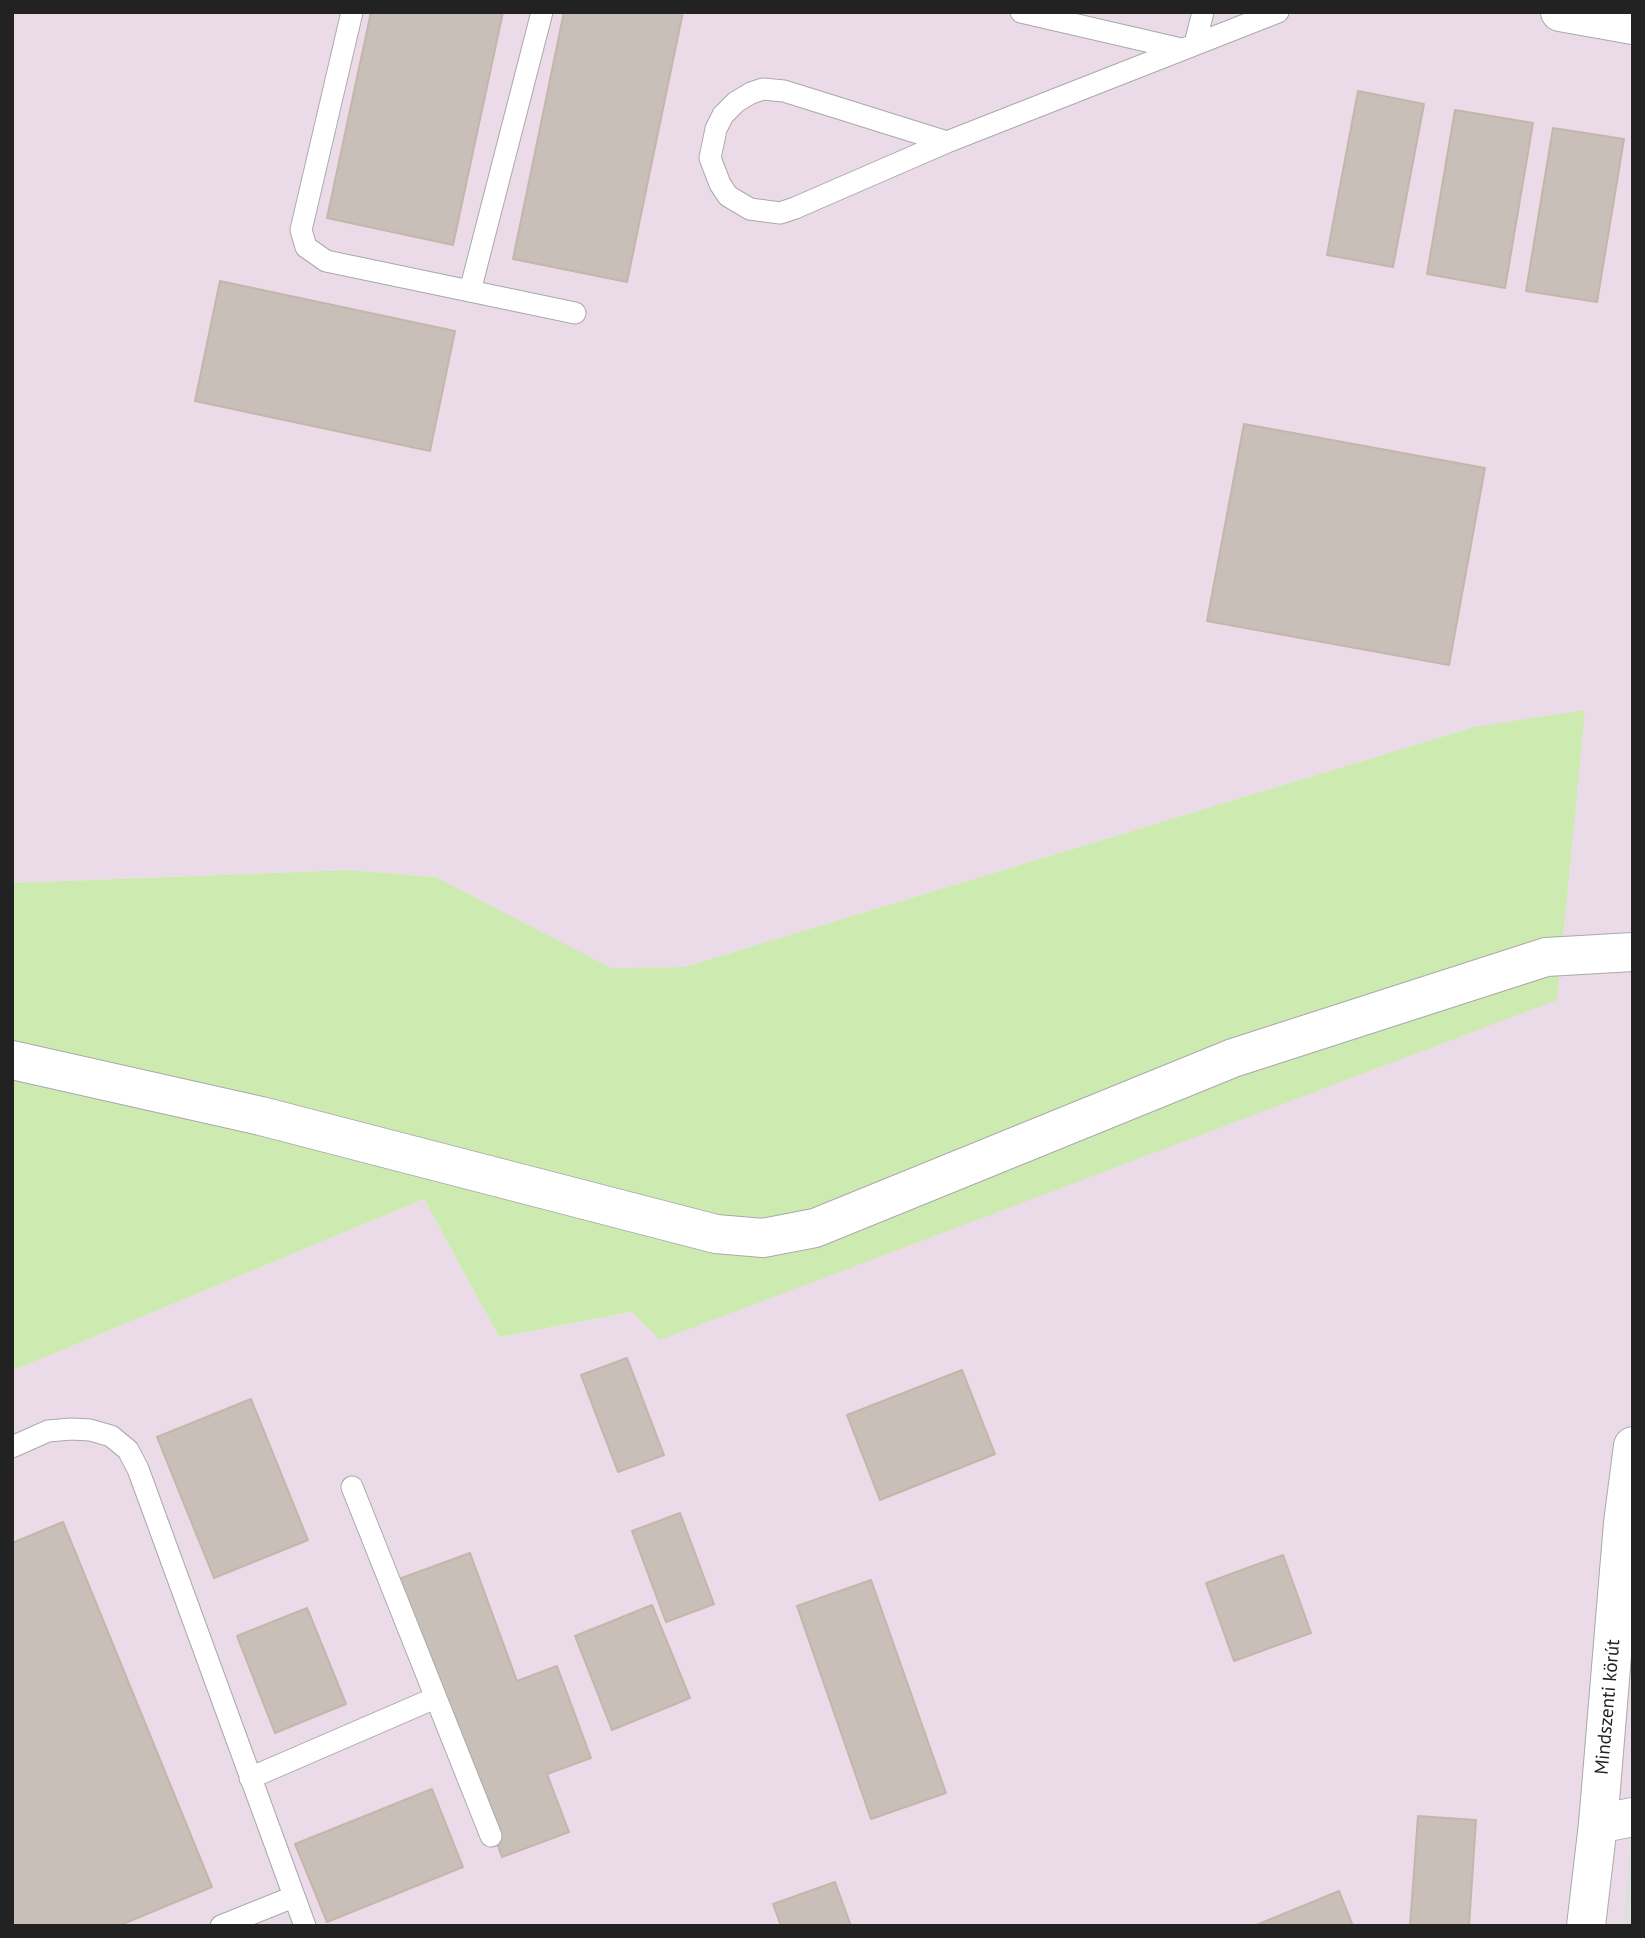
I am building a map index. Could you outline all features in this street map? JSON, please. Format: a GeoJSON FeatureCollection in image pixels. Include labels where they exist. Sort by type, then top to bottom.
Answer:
{"type":"FeatureCollection","features":[{"type":"Feature","properties":{"kind":"street"},"geometry":{"type":"LineString","coordinates":[[1560,12],[1633,25]]}},
{"type":"Feature","properties":{"kind":"street"},"geometry":{"type":"LineString","coordinates":[[12,1060],[261,1116],[716,1234],[763,1238],[815,1228],[1246,1054],[1546,957],[1633,952]]}},
{"type":"Feature","properties":{"kind":"street","name":"Mindszenti körút"},"geometry":{"type":"LineString","coordinates":[[1586,1926],[1615,1821],[1623,1523],[1633,1446]]}},
{"type":"Feature","properties":{"kind":"lane"},"geometry":{"type":"LineString","coordinates":[[352,12],[301,229],[306,247],[326,261],[575,313]]}},
{"type":"Feature","properties":{"kind":"lane"},"geometry":{"type":"LineString","coordinates":[[470,291],[542,12]]}},
{"type":"Feature","properties":{"kind":"lane"},"geometry":{"type":"LineString","coordinates":[[1021,12],[1188,47]]}},
{"type":"Feature","properties":{"kind":"lane"},"geometry":{"type":"LineString","coordinates":[[1188,47],[1203,12]]}},
{"type":"Feature","properties":{"kind":"lane"},"geometry":{"type":"LineString","coordinates":[[947,142],[784,91],[763,89],[736,102],[723,115],[716,129],[710,158],[716,178],[728,196],[750,209],[780,213],[947,142],[1278,12]]}},
{"type":"Feature","properties":{"kind":"lane"},"geometry":{"type":"LineString","coordinates":[[12,1447],[48,1432],[71,1429],[90,1430],[111,1436],[128,1450],[138,1469],[305,1926]]}},
{"type":"Feature","properties":{"kind":"lane"},"geometry":{"type":"LineString","coordinates":[[352,1487],[491,1836]]}},
{"type":"Feature","properties":{"kind":"lane"},"geometry":{"type":"LineString","coordinates":[[250,1778],[435,1698]]}},
{"type":"Feature","properties":{"kind":"lane"},"geometry":{"type":"LineString","coordinates":[[221,1926],[293,1897]]}},
{"type":"Feature","properties":{"kind":"shaded area"},"geometry":{"type":"Polygon","coordinates":[[[12,12],[1633,12],[1633,1807],[1622,1926],[12,1926],[12,1371],[424,1199],[499,1337],[633,1312],[1585,711],[1474,727],[684,967],[611,969],[436,877],[349,870],[12,883],[12,12]]]}},
{"type":"Feature","properties":{"kind":"shaded area"},"geometry":{"type":"Polygon","coordinates":[[[1633,1807],[1633,1926],[1622,1926],[1633,1807]]]}},
{"type":"Feature","properties":{"kind":"green space"},"geometry":{"type":"Polygon","coordinates":[[[1585,710],[1557,1000],[660,1340],[632,1312],[499,1337],[424,1199],[12,1371],[12,883],[349,870],[436,877],[611,968],[684,967],[1474,727],[1585,710]]]}},
{"type":"Feature","properties":{"kind":"building"},"geometry":{"type":"Polygon","coordinates":[[[371,12],[503,12],[453,245],[327,218],[371,12]]]}},
{"type":"Feature","properties":{"kind":"building"},"geometry":{"type":"Polygon","coordinates":[[[564,12],[683,12],[627,282],[513,259],[564,12]]]}},
{"type":"Feature","properties":{"kind":"building"},"geometry":{"type":"Polygon","coordinates":[[[1358,91],[1424,104],[1393,267],[1327,255],[1358,91]]]}},
{"type":"Feature","properties":{"kind":"building"},"geometry":{"type":"Polygon","coordinates":[[[1455,110],[1533,123],[1505,288],[1427,274],[1455,110]]]}},
{"type":"Feature","properties":{"kind":"building"},"geometry":{"type":"Polygon","coordinates":[[[1553,128],[1624,139],[1597,302],[1526,291],[1553,128]]]}},
{"type":"Feature","properties":{"kind":"building"},"geometry":{"type":"Polygon","coordinates":[[[220,281],[455,331],[430,451],[195,401],[220,281]]]}},
{"type":"Feature","properties":{"kind":"building"},"geometry":{"type":"Polygon","coordinates":[[[1244,424],[1485,468],[1449,665],[1207,621],[1244,424]]]}},
{"type":"Feature","properties":{"kind":"building"},"geometry":{"type":"Polygon","coordinates":[[[627,1358],[664,1455],[618,1472],[581,1375],[627,1358]]]}},
{"type":"Feature","properties":{"kind":"building"},"geometry":{"type":"Polygon","coordinates":[[[962,1370],[995,1454],[880,1500],[847,1415],[962,1370]]]}},
{"type":"Feature","properties":{"kind":"building"},"geometry":{"type":"Polygon","coordinates":[[[251,1399],[308,1540],[214,1578],[157,1437],[251,1399]]]}},
{"type":"Feature","properties":{"kind":"building"},"geometry":{"type":"Polygon","coordinates":[[[680,1513],[714,1604],[666,1622],[632,1531],[680,1513]]]}},
{"type":"Feature","properties":{"kind":"building"},"geometry":{"type":"Polygon","coordinates":[[[63,1522],[212,1887],[118,1926],[12,1926],[12,1543],[63,1522]]]}},
{"type":"Feature","properties":{"kind":"building"},"geometry":{"type":"Polygon","coordinates":[[[470,1553],[517,1681],[557,1666],[591,1758],[547,1774],[569,1832],[502,1857],[399,1579],[470,1553]]]}},
{"type":"Feature","properties":{"kind":"building"},"geometry":{"type":"Polygon","coordinates":[[[1283,1555],[1311,1633],[1234,1661],[1206,1583],[1283,1555]]]}},
{"type":"Feature","properties":{"kind":"building"},"geometry":{"type":"Polygon","coordinates":[[[871,1580],[946,1793],[871,1819],[797,1606],[871,1580]]]}},
{"type":"Feature","properties":{"kind":"building"},"geometry":{"type":"Polygon","coordinates":[[[652,1605],[690,1698],[612,1730],[575,1636],[652,1605]]]}},
{"type":"Feature","properties":{"kind":"building"},"geometry":{"type":"Polygon","coordinates":[[[307,1608],[346,1704],[275,1733],[237,1636],[307,1608]]]}},
{"type":"Feature","properties":{"kind":"building"},"geometry":{"type":"Polygon","coordinates":[[[432,1789],[463,1867],[327,1922],[295,1844],[432,1789]]]}},
{"type":"Feature","properties":{"kind":"building"},"geometry":{"type":"Polygon","coordinates":[[[1418,1816],[1476,1820],[1469,1926],[1410,1926],[1418,1816]]]}},
{"type":"Feature","properties":{"kind":"building"},"geometry":{"type":"Polygon","coordinates":[[[835,1882],[851,1926],[781,1926],[773,1904],[835,1882]]]}},
{"type":"Feature","properties":{"kind":"building"},"geometry":{"type":"Polygon","coordinates":[[[1339,1891],[1353,1926],[1254,1926],[1339,1891]]]}}]}
